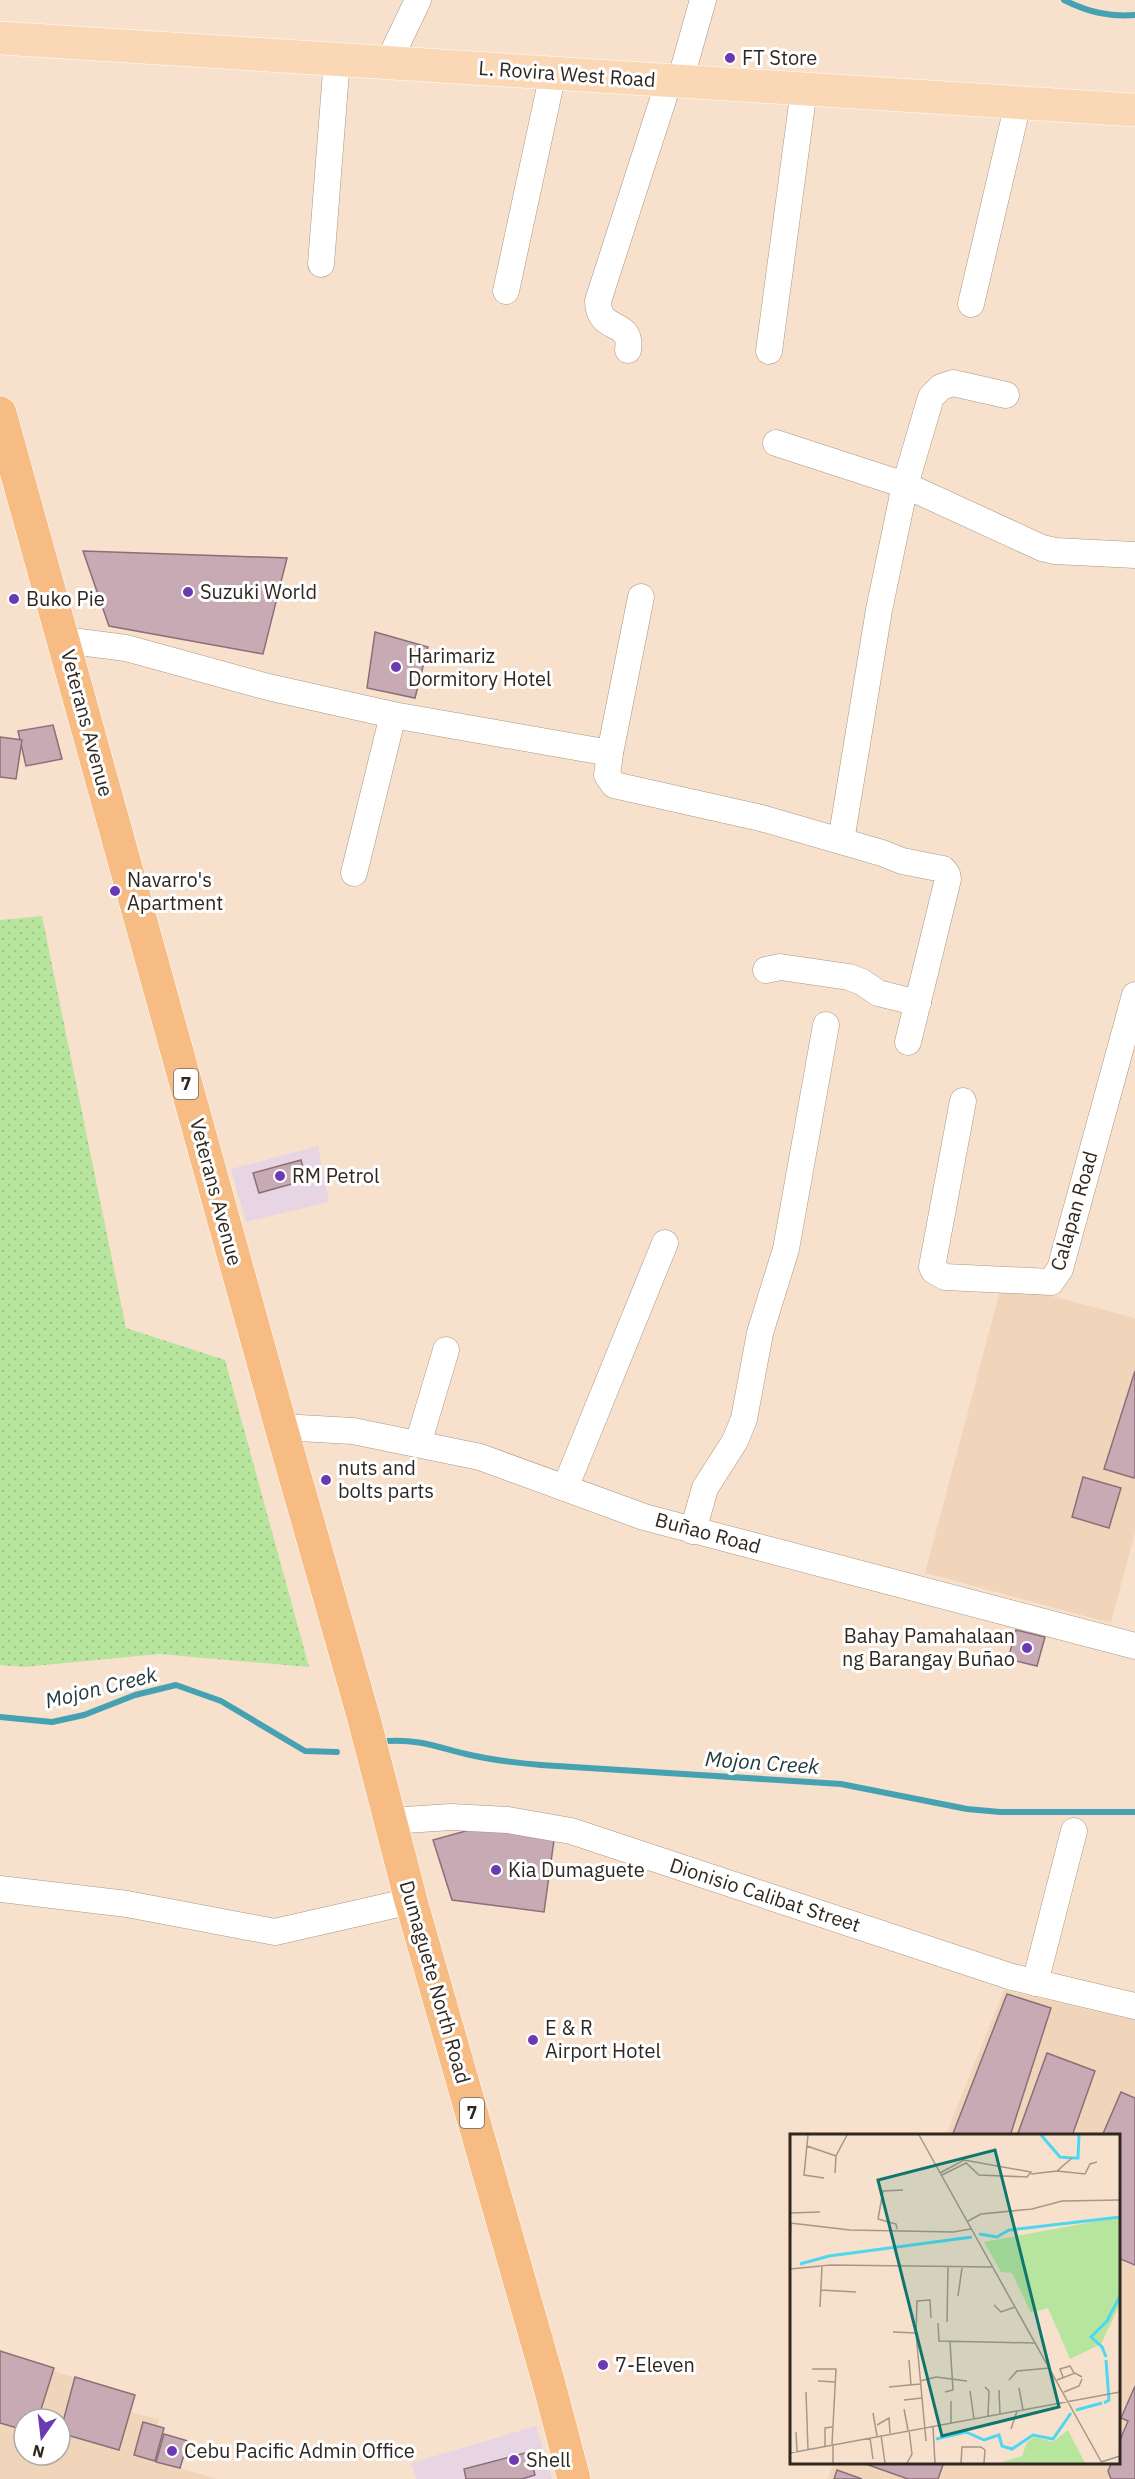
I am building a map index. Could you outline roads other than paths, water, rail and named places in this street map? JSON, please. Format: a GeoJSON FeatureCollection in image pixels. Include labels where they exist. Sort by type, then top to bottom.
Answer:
{"type":"FeatureCollection","features":[{"type":"Feature","properties":{"kind":"highway","name":"Veterans Avenue"},"geometry":{"type":"LineString","coordinates":[[0,413],[366,1727]]}},
{"type":"Feature","properties":{"kind":"highway","name":"Dumaguete North Road"},"geometry":{"type":"LineString","coordinates":[[366,1727],[411,1901],[574,2479]]}},
{"type":"Feature","properties":{"kind":"main road","name":"L. Rovira West Road"},"geometry":{"type":"LineString","coordinates":[[0,38],[1135,110]]}},
{"type":"Feature","properties":{"kind":"street"},"geometry":{"type":"LineString","coordinates":[[388,63],[418,0]]}},
{"type":"Feature","properties":{"kind":"street"},"geometry":{"type":"LineString","coordinates":[[628,350],[626,334],[621,328],[606,322],[598,312],[598,301],[703,0]]}},
{"type":"Feature","properties":{"kind":"street"},"geometry":{"type":"LineString","coordinates":[[321,264],[337,59]]}},
{"type":"Feature","properties":{"kind":"street"},"geometry":{"type":"LineString","coordinates":[[506,291],[553,73]]}},
{"type":"Feature","properties":{"kind":"street"},"geometry":{"type":"LineString","coordinates":[[769,351],[804,89]]}},
{"type":"Feature","properties":{"kind":"street"},"geometry":{"type":"LineString","coordinates":[[971,304],[1018,103]]}},
{"type":"Feature","properties":{"kind":"street"},"geometry":{"type":"LineString","coordinates":[[841,841],[879,610],[904,485],[931,397],[941,387],[953,383],[1006,394]]}},
{"type":"Feature","properties":{"kind":"street"},"geometry":{"type":"LineString","coordinates":[[776,443],[904,485],[1042,548],[1055,551],[1135,555]]}},
{"type":"Feature","properties":{"kind":"street"},"geometry":{"type":"LineString","coordinates":[[641,597],[607,776],[614,784],[761,818],[902,861],[943,869],[947,874],[908,1042]]}},
{"type":"Feature","properties":{"kind":"street"},"geometry":{"type":"LineString","coordinates":[[64,640],[126,648],[268,687],[393,715],[610,753]]}},
{"type":"Feature","properties":{"kind":"street"},"geometry":{"type":"LineString","coordinates":[[354,873],[393,715]]}},
{"type":"Feature","properties":{"kind":"street"},"geometry":{"type":"LineString","coordinates":[[766,970],[780,967],[849,977],[884,995],[918,1003]]}},
{"type":"Feature","properties":{"kind":"street","name":"Calapan Road"},"geometry":{"type":"LineString","coordinates":[[963,1101],[932,1267],[934,1271],[945,1277],[1051,1282],[1060,1269],[1135,997]]}},
{"type":"Feature","properties":{"kind":"street"},"geometry":{"type":"LineString","coordinates":[[693,1531],[705,1488],[735,1441],[744,1419],[760,1333],[786,1249],[826,1025]]}},
{"type":"Feature","properties":{"kind":"street"},"geometry":{"type":"LineString","coordinates":[[565,1488],[665,1243]]}},
{"type":"Feature","properties":{"kind":"street"},"geometry":{"type":"LineString","coordinates":[[418,1444],[446,1350]]}},
{"type":"Feature","properties":{"kind":"street","name":"Buñao Road"},"geometry":{"type":"LineString","coordinates":[[281,1427],[353,1431],[480,1456],[644,1517],[1135,1646]]}},
{"type":"Feature","properties":{"kind":"street","name":"Dionisio Calibat Street"},"geometry":{"type":"LineString","coordinates":[[390,1821],[451,1817],[508,1820],[571,1831],[1012,1977],[1135,2006]]}},
{"type":"Feature","properties":{"kind":"street"},"geometry":{"type":"LineString","coordinates":[[1035,1983],[1074,1831]]}},
{"type":"Feature","properties":{"kind":"street"},"geometry":{"type":"LineString","coordinates":[[0,1889],[127,1904],[275,1932],[411,1901]]}},
{"type":"Feature","properties":{"kind":"waterway"},"geometry":{"type":"LineString","coordinates":[[1064,0],[1099,13],[1135,15]]}},
{"type":"Feature","properties":{"kind":"waterway","name":"Mojon Creek"},"geometry":{"type":"LineString","coordinates":[[0,1717],[52,1722],[84,1715],[135,1695],[176,1685],[221,1701],[305,1751],[337,1752]]}},
{"type":"Feature","properties":{"kind":"waterway","name":"Mojon Creek"},"geometry":{"type":"LineString","coordinates":[[387,1741],[418,1742],[485,1758],[532,1764],[841,1784],[967,1809],[1000,1812],[1135,1812]]}},
{"type":"Feature","properties":{"kind":"place","name":"FT Store"},"geometry":{"type":"Point","coordinates":[730,58]}},
{"type":"Feature","properties":{"kind":"place","name":"Suzuki World"},"geometry":{"type":"Point","coordinates":[188,592]}},
{"type":"Feature","properties":{"kind":"place","name":"Buko Pie"},"geometry":{"type":"Point","coordinates":[14,599]}},
{"type":"Feature","properties":{"kind":"place","name":"Harimariz Dormitory Hotel"},"geometry":{"type":"Point","coordinates":[396,667]}},
{"type":"Feature","properties":{"kind":"place","name":"Navarro's Apartment"},"geometry":{"type":"Point","coordinates":[115,891]}},
{"type":"Feature","properties":{"kind":"place","name":"RM Petrol"},"geometry":{"type":"Point","coordinates":[280,1176]}},
{"type":"Feature","properties":{"kind":"place","name":"nuts and bolts parts"},"geometry":{"type":"Point","coordinates":[326,1480]}},
{"type":"Feature","properties":{"kind":"place","name":"Bahay Pamahalaan ng Barangay Buñao"},"geometry":{"type":"Point","coordinates":[1027,1648]}},
{"type":"Feature","properties":{"kind":"place","name":"Kia Dumaguete"},"geometry":{"type":"Point","coordinates":[496,1870]}},
{"type":"Feature","properties":{"kind":"place","name":"E & R Airport Hotel"},"geometry":{"type":"Point","coordinates":[533,2040]}},
{"type":"Feature","properties":{"kind":"place","name":"7-Eleven"},"geometry":{"type":"Point","coordinates":[603,2365]}},
{"type":"Feature","properties":{"kind":"place","name":"Cebu Pacific Admin Office"},"geometry":{"type":"Point","coordinates":[172,2451]}},
{"type":"Feature","properties":{"kind":"place","name":"Shell"},"geometry":{"type":"Point","coordinates":[514,2460]}}]}
